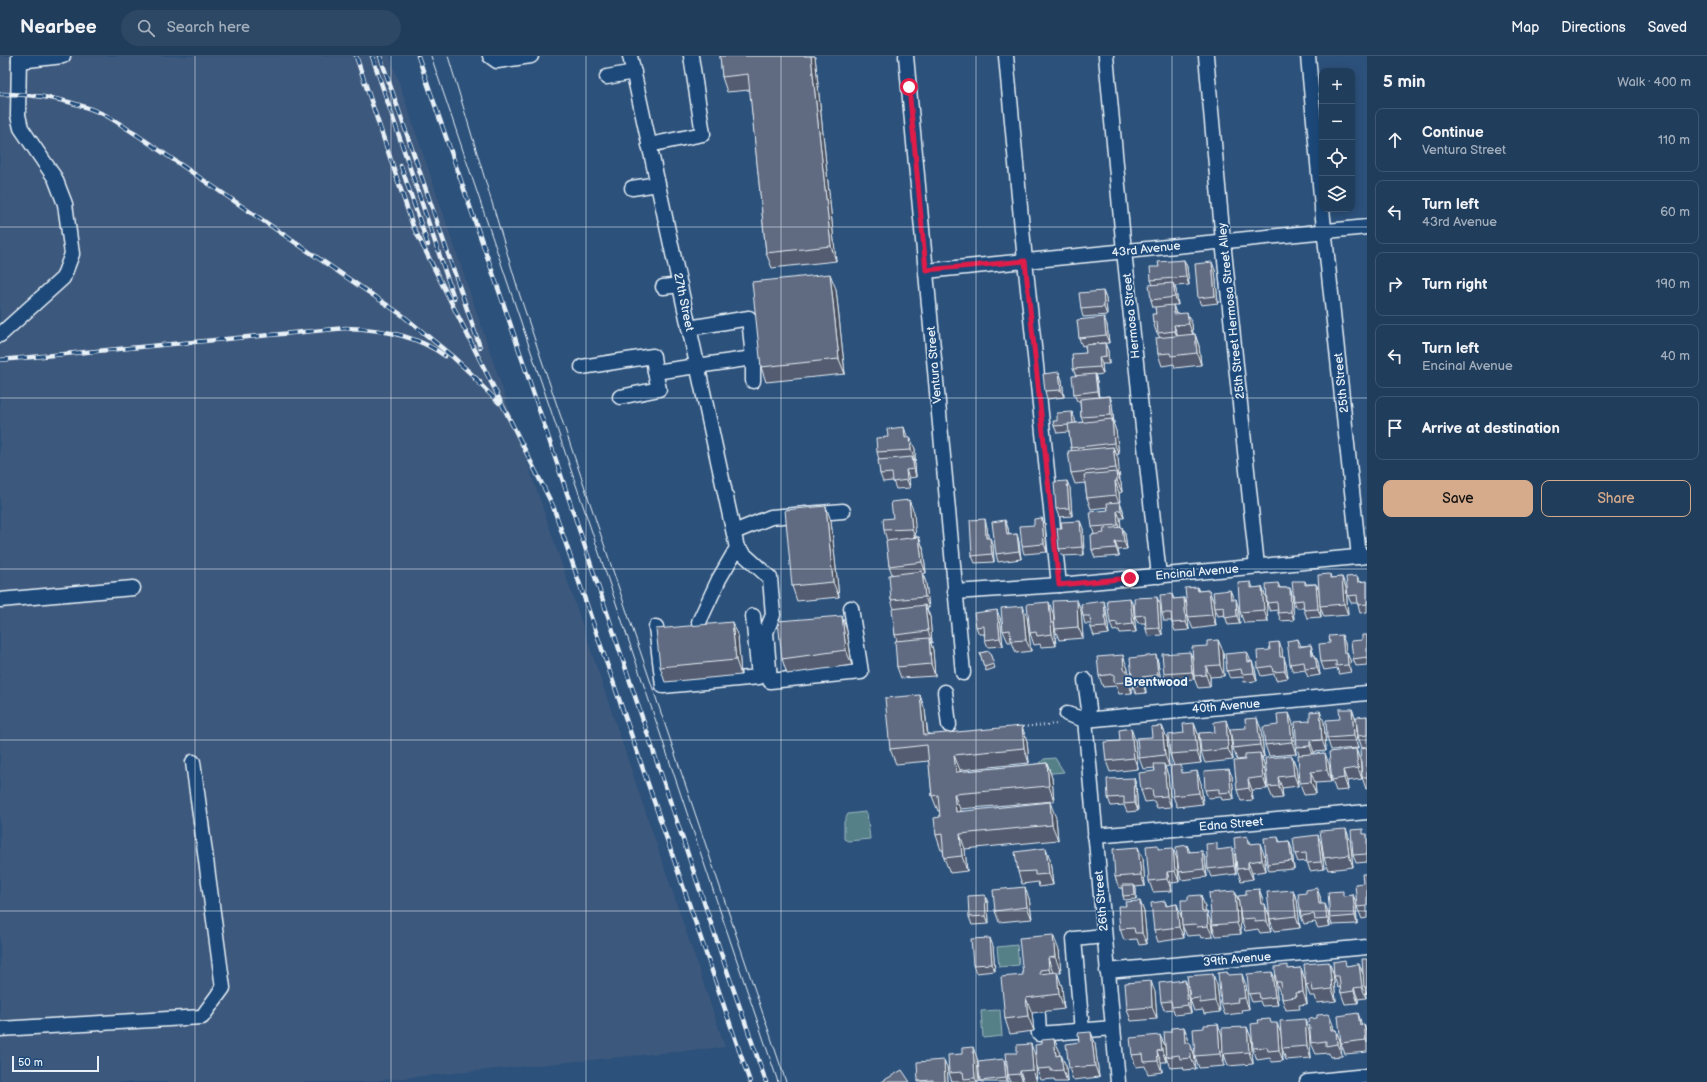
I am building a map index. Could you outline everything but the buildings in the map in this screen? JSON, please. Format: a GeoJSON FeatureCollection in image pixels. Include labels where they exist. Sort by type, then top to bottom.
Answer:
{"type":"FeatureCollection","features":[{"type":"Feature","properties":{"kind":"street"},"geometry":{"type":"LineString","coordinates":[[0,335],[63,278],[72,254],[66,204],[55,178],[21,128],[18,115],[19,58],[63,56]]}},
{"type":"Feature","properties":{"kind":"street"},"geometry":{"type":"LineString","coordinates":[[490,56],[497,61],[531,56]]}},
{"type":"Feature","properties":{"kind":"street","name":"27th Street"},"geometry":{"type":"LineString","coordinates":[[630,56],[737,548]]}},
{"type":"Feature","properties":{"kind":"street"},"geometry":{"type":"LineString","coordinates":[[649,145],[703,134],[691,56]]}},
{"type":"Feature","properties":{"kind":"street","name":"Ventura Street"},"geometry":{"type":"LineString","coordinates":[[906,56],[963,674]]}},
{"type":"Feature","properties":{"kind":"street"},"geometry":{"type":"LineString","coordinates":[[1006,56],[1025,261],[1059,585]]}},
{"type":"Feature","properties":{"kind":"street","name":"Hermosa Street"},"geometry":{"type":"LineString","coordinates":[[1106,56],[1124,251],[1159,576]]}},
{"type":"Feature","properties":{"kind":"street","name":"25th Street Hermosa Street Alley"},"geometry":{"type":"LineString","coordinates":[[1206,56],[1223,241],[1257,566]]}},
{"type":"Feature","properties":{"kind":"street"},"geometry":{"type":"LineString","coordinates":[[1308,56],[1319,176]]}},
{"type":"Feature","properties":{"kind":"street"},"geometry":{"type":"LineString","coordinates":[[607,77],[634,72]]}},
{"type":"Feature","properties":{"kind":"street"},"geometry":{"type":"LineString","coordinates":[[632,188],[658,184]]}},
{"type":"Feature","properties":{"kind":"street","name":"25th Street"},"geometry":{"type":"LineString","coordinates":[[1322,212],[1363,556]]}},
{"type":"Feature","properties":{"kind":"street","name":"43rd Avenue"},"geometry":{"type":"LineString","coordinates":[[926,270],[1367,227]]}},
{"type":"Feature","properties":{"kind":"street"},"geometry":{"type":"LineString","coordinates":[[663,287],[680,285]]}},
{"type":"Feature","properties":{"kind":"street"},"geometry":{"type":"LineString","coordinates":[[689,328],[750,318],[753,381]]}},
{"type":"Feature","properties":{"kind":"street"},"geometry":{"type":"LineString","coordinates":[[582,368],[653,356],[659,389],[620,397]]}},
{"type":"Feature","properties":{"kind":"street"},"geometry":{"type":"LineString","coordinates":[[655,372],[753,358]]}},
{"type":"Feature","properties":{"kind":"street"},"geometry":{"type":"LineString","coordinates":[[734,532],[770,517],[843,511]]}},
{"type":"Feature","properties":{"kind":"street"},"geometry":{"type":"LineString","coordinates":[[699,622],[719,579],[737,548],[770,578],[773,614],[766,632],[770,681],[861,672],[851,608]]}},
{"type":"Feature","properties":{"kind":"street","name":"Encinal Avenue"},"geometry":{"type":"LineString","coordinates":[[956,592],[1059,585],[1363,556]]}},
{"type":"Feature","properties":{"kind":"street"},"geometry":{"type":"LineString","coordinates":[[0,600],[133,588]]}},
{"type":"Feature","properties":{"kind":"street"},"geometry":{"type":"LineString","coordinates":[[656,627],[663,686],[759,677],[753,616]]}},
{"type":"Feature","properties":{"kind":"street","name":"26th Street"},"geometry":{"type":"LineString","coordinates":[[1086,680],[1089,709],[1086,720],[1095,836],[1118,1082]]}},
{"type":"Feature","properties":{"kind":"street"},"geometry":{"type":"LineString","coordinates":[[945,692],[949,725]]}},
{"type":"Feature","properties":{"kind":"street","name":"40th Avenue"},"geometry":{"type":"LineString","coordinates":[[1086,720],[1367,693]]}},
{"type":"Feature","properties":{"kind":"street"},"geometry":{"type":"LineString","coordinates":[[1065,718],[1078,716],[1086,720]]}},
{"type":"Feature","properties":{"kind":"street"},"geometry":{"type":"LineString","coordinates":[[0,1029],[202,1017],[223,988],[194,762]]}},
{"type":"Feature","properties":{"kind":"street","name":"Edna Street"},"geometry":{"type":"LineString","coordinates":[[1095,836],[1367,812]]}},
{"type":"Feature","properties":{"kind":"street"},"geometry":{"type":"LineString","coordinates":[[1082,1031],[1074,939],[1104,936]]}},
{"type":"Feature","properties":{"kind":"street","name":"39th Avenue"},"geometry":{"type":"LineString","coordinates":[[1107,971],[1367,947]]}},
{"type":"Feature","properties":{"kind":"street"},"geometry":{"type":"LineString","coordinates":[[1038,1015],[1039,1034],[1112,1028]]}},
{"type":"Feature","properties":{"kind":"street"},"geometry":{"type":"LineString","coordinates":[[1307,1082],[1367,1076]]}},
{"type":"Feature","properties":{"kind":"path"},"geometry":{"type":"LineString","coordinates":[[1012,728],[1065,718]]}},
{"type":"Feature","properties":{"kind":"shaded area"},"geometry":{"type":"Polygon","coordinates":[[[0,56],[390,56],[725,1047],[361,1082],[0,1082],[0,56]]]}},
{"type":"Feature","properties":{"kind":"green space"},"geometry":{"type":"Polygon","coordinates":[[[1055,758],[1064,772],[1042,774],[1040,763],[1044,759],[1055,758]]]}},
{"type":"Feature","properties":{"kind":"green space"},"geometry":{"type":"Polygon","coordinates":[[[867,813],[870,839],[848,841],[844,839],[844,822],[848,814],[867,813]]]}},
{"type":"Feature","properties":{"kind":"green space"},"geometry":{"type":"Polygon","coordinates":[[[1017,945],[1019,965],[999,967],[997,947],[1017,945]]]}},
{"type":"Feature","properties":{"kind":"green space"},"geometry":{"type":"Polygon","coordinates":[[[1000,1010],[1002,1036],[983,1038],[981,1011],[1000,1010]]]}},
{"type":"Feature","properties":{"kind":"tram line"},"geometry":{"type":"LineString","coordinates":[[431,56],[778,1082]]}},
{"type":"Feature","properties":{"kind":"tram line"},"geometry":{"type":"LineString","coordinates":[[448,56],[520,296],[786,1082]]}},
{"type":"Feature","properties":{"kind":"railway"},"geometry":{"type":"LineString","coordinates":[[356,56],[413,226],[553,506],[750,1082]]}},
{"type":"Feature","properties":{"kind":"railway"},"geometry":{"type":"LineString","coordinates":[[372,56],[454,298]]}},
{"type":"Feature","properties":{"kind":"railway"},"geometry":{"type":"LineString","coordinates":[[380,56],[480,347]]}},
{"type":"Feature","properties":{"kind":"railway"},"geometry":{"type":"LineString","coordinates":[[418,56],[507,314],[725,965],[766,1082]]}},
{"type":"Feature","properties":{"kind":"railway"},"geometry":{"type":"LineString","coordinates":[[0,94],[53,98],[91,109],[112,119],[402,315],[453,357],[480,382]]}},
{"type":"Feature","properties":{"kind":"railway"},"geometry":{"type":"LineString","coordinates":[[401,166],[428,245]]}},
{"type":"Feature","properties":{"kind":"railway"},"geometry":{"type":"LineString","coordinates":[[0,360],[346,328],[398,334],[422,343],[445,356]]}},
{"type":"Feature","properties":{"kind":"railway"},"geometry":{"type":"LineString","coordinates":[[475,379],[499,403]]}},
{"type":"Feature","properties":{"kind":"district","name":"Brentwood"},"geometry":{"type":"Point","coordinates":[1156,681]}},
{"type":"Feature","properties":{"kind":"route"},"geometry":{"type":"LineString","coordinates":[[909,87],[926,270],[1025,261],[1059,585],[1130,578]]}}]}
